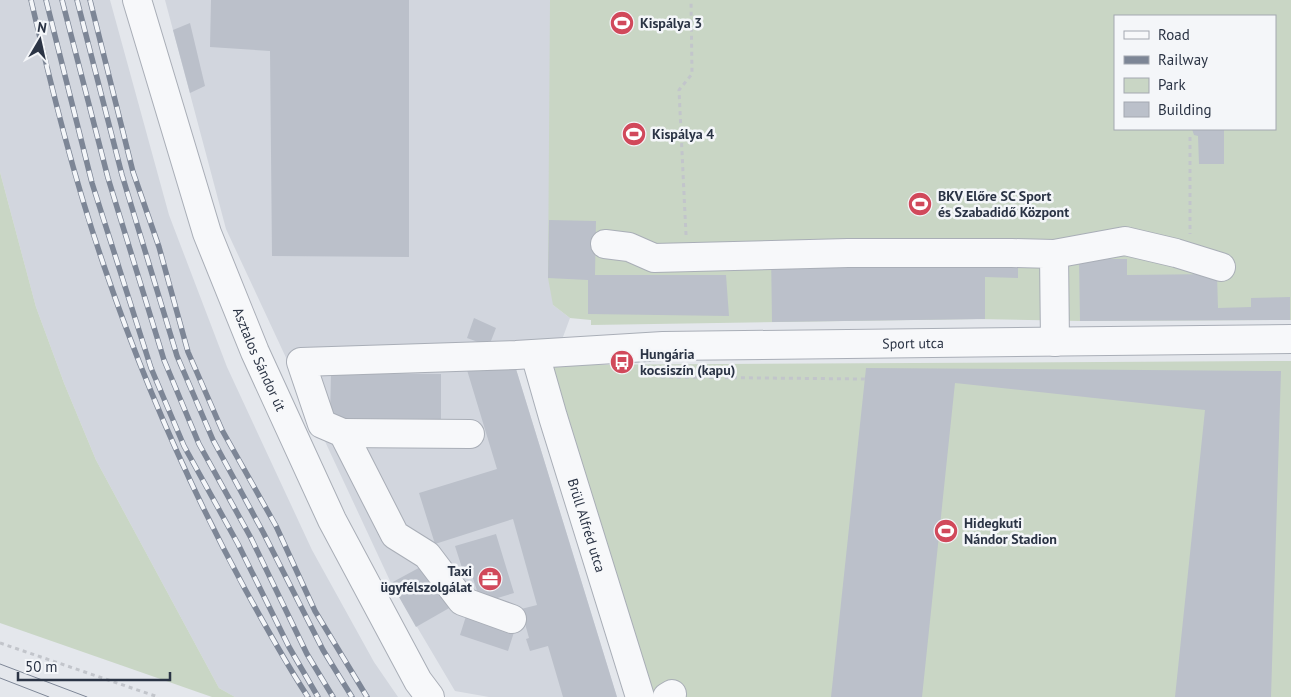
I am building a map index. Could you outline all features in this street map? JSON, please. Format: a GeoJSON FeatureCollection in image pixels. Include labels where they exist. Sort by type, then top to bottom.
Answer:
{"type":"FeatureCollection","features":[{"type":"Feature","properties":{"kind":"street","name":"Asztalos Sándor út"},"geometry":{"type":"LineString","coordinates":[[137,0],[207,233],[255,352],[332,520],[418,681],[430,697]]}},
{"type":"Feature","properties":{"kind":"street"},"geometry":{"type":"LineString","coordinates":[[605,244],[629,247],[654,258],[687,258],[848,253],[1012,252],[1054,254],[1125,241],[1221,267]]}},
{"type":"Feature","properties":{"kind":"street"},"geometry":{"type":"LineString","coordinates":[[1054,254],[1055,342]]}},
{"type":"Feature","properties":{"kind":"street","name":"Sport utca"},"geometry":{"type":"LineString","coordinates":[[343,433],[322,424],[301,362],[535,354],[663,346],[1291,339]]}},
{"type":"Feature","properties":{"kind":"street","name":"Brüll Alfréd utca"},"geometry":{"type":"LineString","coordinates":[[535,354],[640,697]]}},
{"type":"Feature","properties":{"kind":"street"},"geometry":{"type":"LineString","coordinates":[[470,434],[343,433],[394,535],[427,555],[462,601],[512,619]]}},
{"type":"Feature","properties":{"kind":"path"},"geometry":{"type":"LineString","coordinates":[[687,258],[679,90],[692,74],[691,0]]}},
{"type":"Feature","properties":{"kind":"path"},"geometry":{"type":"LineString","coordinates":[[1190,137],[1191,258]]}},
{"type":"Feature","properties":{"kind":"path"},"geometry":{"type":"LineString","coordinates":[[660,377],[865,378]]}},
{"type":"Feature","properties":{"kind":"path"},"geometry":{"type":"LineString","coordinates":[[0,643],[158,697]]}},
{"type":"Feature","properties":{"kind":"shaded area"},"geometry":{"type":"Polygon","coordinates":[[[0,0],[110,0],[169,215],[227,367],[312,550],[374,662],[398,697],[235,697],[219,688],[96,460],[64,383],[36,307],[0,172],[0,0]]]}},
{"type":"Feature","properties":{"kind":"shaded area"},"geometry":{"type":"Polygon","coordinates":[[[165,0],[550,0],[553,305],[570,318],[560,345],[516,369],[617,697],[489,697],[455,691],[391,583],[226,229],[165,0]]]}},
{"type":"Feature","properties":{"kind":"green space","name":"BKV Előre SC Sport és Szabadidő Központ"},"geometry":{"type":"Polygon","coordinates":[[[550,0],[1291,0],[1291,320],[1080,321],[977,319],[591,325],[591,320],[570,318],[553,305],[548,278],[550,0]]]}},
{"type":"Feature","properties":{"kind":"green space"},"geometry":{"type":"Polygon","coordinates":[[[0,172],[36,307],[64,383],[96,460],[219,688],[235,697],[212,697],[0,623],[0,172]]]}},
{"type":"Feature","properties":{"kind":"green space","name":"Hidegkuti Nándor Stadion"},"geometry":{"type":"Polygon","coordinates":[[[1291,361],[1291,697],[651,697],[551,365],[1291,361]]]}},
{"type":"Feature","properties":{"kind":"building"},"geometry":{"type":"Polygon","coordinates":[[[211,0],[409,0],[409,257],[272,256],[270,51],[210,47],[211,0]]]}},
{"type":"Feature","properties":{"kind":"building"},"geometry":{"type":"Polygon","coordinates":[[[190,23],[205,86],[190,93],[173,30],[190,23]]]}},
{"type":"Feature","properties":{"kind":"building"},"geometry":{"type":"Polygon","coordinates":[[[1192,130],[1224,130],[1224,164],[1199,164],[1198,136],[1194,135],[1192,130]]]}},
{"type":"Feature","properties":{"kind":"building"},"geometry":{"type":"Polygon","coordinates":[[[549,220],[596,221],[595,275],[726,275],[729,316],[588,314],[588,280],[548,278],[549,220]]]}},
{"type":"Feature","properties":{"kind":"building"},"geometry":{"type":"Polygon","coordinates":[[[771,252],[1018,260],[1018,278],[985,277],[985,319],[772,322],[771,252]]]}},
{"type":"Feature","properties":{"kind":"building"},"geometry":{"type":"Polygon","coordinates":[[[1079,259],[1127,259],[1127,275],[1217,274],[1218,308],[1251,307],[1251,298],[1290,297],[1290,320],[1080,321],[1079,259]]]}},
{"type":"Feature","properties":{"kind":"building"},"geometry":{"type":"Polygon","coordinates":[[[474,318],[496,328],[489,346],[467,338],[474,318]]]}},
{"type":"Feature","properties":{"kind":"building"},"geometry":{"type":"Polygon","coordinates":[[[866,368],[1281,371],[1271,697],[1175,697],[1205,410],[955,383],[922,697],[831,697],[866,368]]]}},
{"type":"Feature","properties":{"kind":"building"},"geometry":{"type":"Polygon","coordinates":[[[516,369],[617,697],[563,697],[548,646],[530,651],[526,639],[529,638],[521,609],[537,605],[513,519],[435,544],[419,493],[497,469],[467,370],[516,369]]]}},
{"type":"Feature","properties":{"kind":"building"},"geometry":{"type":"Polygon","coordinates":[[[331,373],[441,374],[441,419],[330,418],[331,373]]]}},
{"type":"Feature","properties":{"kind":"building"},"geometry":{"type":"Polygon","coordinates":[[[496,534],[514,593],[481,603],[469,566],[462,568],[455,546],[496,534]]]}},
{"type":"Feature","properties":{"kind":"building"},"geometry":{"type":"Polygon","coordinates":[[[426,564],[451,607],[416,627],[391,583],[426,564]]]}},
{"type":"Feature","properties":{"kind":"building"},"geometry":{"type":"Polygon","coordinates":[[[467,613],[515,629],[508,651],[460,635],[467,613]]]}},
{"type":"Feature","properties":{"kind":"tram line"},"geometry":{"type":"LineString","coordinates":[[0,664],[87,697]]}},
{"type":"Feature","properties":{"kind":"tram line"},"geometry":{"type":"LineString","coordinates":[[0,678],[49,697]]}},
{"type":"Feature","properties":{"kind":"railway"},"geometry":{"type":"LineString","coordinates":[[31,0],[73,167],[104,266],[134,349],[168,431],[224,550],[283,657],[308,697]]}},
{"type":"Feature","properties":{"kind":"railway"},"geometry":{"type":"LineString","coordinates":[[46,0],[92,183],[151,368],[184,446],[238,544],[289,647],[318,697]]}},
{"type":"Feature","properties":{"kind":"railway"},"geometry":{"type":"LineString","coordinates":[[62,0],[108,178],[164,360],[199,444],[251,538],[307,654],[333,697]]}},
{"type":"Feature","properties":{"kind":"railway"},"geometry":{"type":"LineString","coordinates":[[77,0],[122,175],[177,356],[213,440],[263,532],[323,650],[352,697]]}},
{"type":"Feature","properties":{"kind":"railway"},"geometry":{"type":"LineString","coordinates":[[90,0],[133,172],[159,247],[188,352],[222,430],[276,526],[315,611],[367,697]]}},
{"type":"Feature","properties":{"kind":"place","name":"Kispálya 3"},"geometry":{"type":"Point","coordinates":[622,23]}},
{"type":"Feature","properties":{"kind":"place","name":"Kispálya 4"},"geometry":{"type":"Point","coordinates":[634,134]}},
{"type":"Feature","properties":{"kind":"place","name":"BKV Előre SC Sport és Szabadidő Központ"},"geometry":{"type":"Point","coordinates":[920,204]}},
{"type":"Feature","properties":{"kind":"place","name":"Hungária kocsiszín (kapu)"},"geometry":{"type":"Point","coordinates":[622,362]}},
{"type":"Feature","properties":{"kind":"place","name":"Hidegkuti Nándor Stadion"},"geometry":{"type":"Point","coordinates":[946,531]}},
{"type":"Feature","properties":{"kind":"place","name":"Taxi ügyfélszolgálat"},"geometry":{"type":"Point","coordinates":[490,579]}}]}
